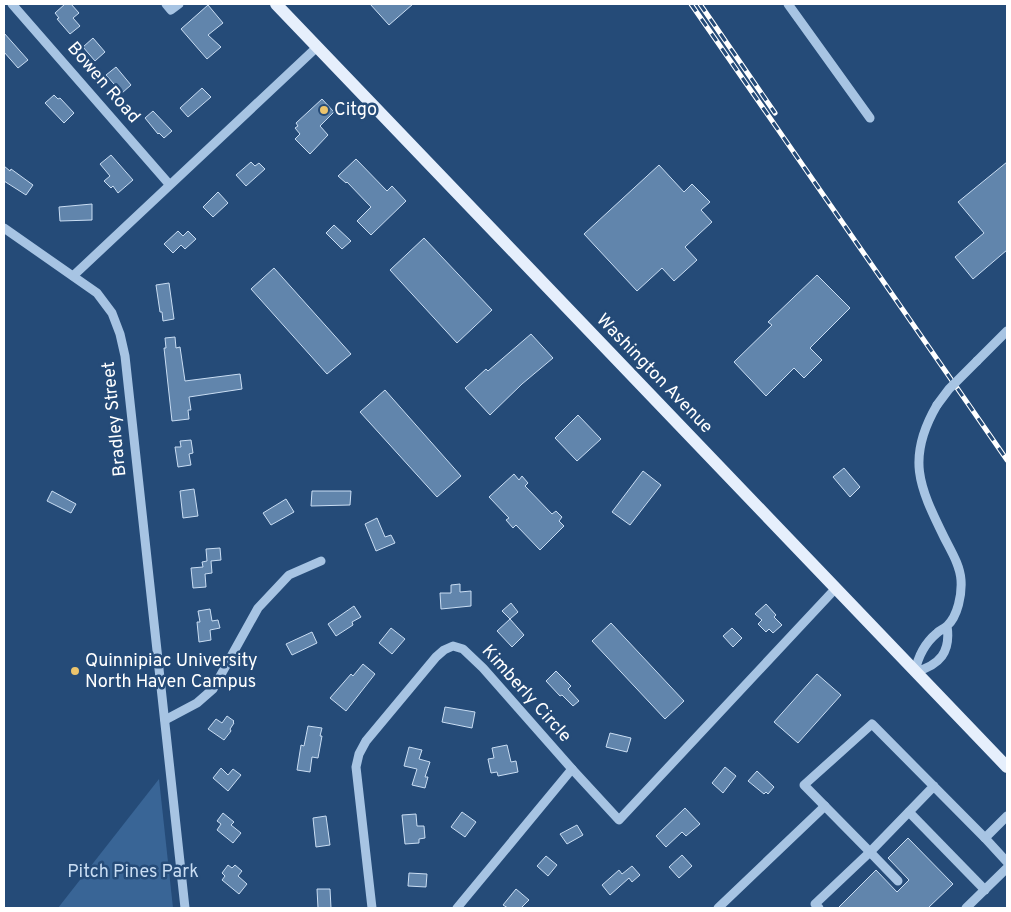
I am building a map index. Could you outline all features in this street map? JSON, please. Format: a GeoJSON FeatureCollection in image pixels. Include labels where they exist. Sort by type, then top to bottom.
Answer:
{"type":"FeatureCollection","features":[{"type":"Feature","properties":{"kind":"main road","name":"Washington Avenue"},"geometry":{"type":"LineString","coordinates":[[276,4],[1007,767]]}},
{"type":"Feature","properties":{"kind":"street","name":"Bowen Road"},"geometry":{"type":"LineString","coordinates":[[12,4],[169,184]]}},
{"type":"Feature","properties":{"kind":"street"},"geometry":{"type":"LineString","coordinates":[[166,4],[171,10],[179,4]]}},
{"type":"Feature","properties":{"kind":"street"},"geometry":{"type":"LineString","coordinates":[[788,4],[870,118]]}},
{"type":"Feature","properties":{"kind":"street"},"geometry":{"type":"LineString","coordinates":[[73,276],[317,47]]}},
{"type":"Feature","properties":{"kind":"street","name":"Bradley Street"},"geometry":{"type":"LineString","coordinates":[[4,228],[97,293],[112,313],[120,334],[126,366],[185,908]]}},
{"type":"Feature","properties":{"kind":"street"},"geometry":{"type":"LineString","coordinates":[[915,672],[920,654],[934,636],[947,626],[958,604],[961,591],[961,578],[957,562],[927,502],[921,482],[920,440],[927,422],[949,389],[1007,331]]}},
{"type":"Feature","properties":{"kind":"street"},"geometry":{"type":"LineString","coordinates":[[164,720],[198,703],[213,689],[258,608],[289,575],[321,561]]}},
{"type":"Feature","properties":{"kind":"street","name":"Kimberly Circle"},"geometry":{"type":"LineString","coordinates":[[372,908],[356,768],[359,754],[366,741],[436,657],[444,650],[453,646],[463,649],[483,668],[619,820],[836,588]]}},
{"type":"Feature","properties":{"kind":"street"},"geometry":{"type":"LineString","coordinates":[[915,672],[925,669],[940,660],[947,648],[949,639],[947,626]]}},
{"type":"Feature","properties":{"kind":"street"},"geometry":{"type":"LineString","coordinates":[[898,881],[804,785],[872,724],[1007,862]]}},
{"type":"Feature","properties":{"kind":"street","name":"Kimberly Circle"},"geometry":{"type":"LineString","coordinates":[[457,908],[572,769]]}},
{"type":"Feature","properties":{"kind":"street"},"geometry":{"type":"LineString","coordinates":[[815,907],[934,786]]}},
{"type":"Feature","properties":{"kind":"street"},"geometry":{"type":"LineString","coordinates":[[718,908],[825,806]]}},
{"type":"Feature","properties":{"kind":"street"},"geometry":{"type":"LineString","coordinates":[[909,812],[985,890]]}},
{"type":"Feature","properties":{"kind":"street"},"geometry":{"type":"LineString","coordinates":[[985,838],[1007,816]]}},
{"type":"Feature","properties":{"kind":"street"},"geometry":{"type":"LineString","coordinates":[[966,908],[1007,868]]}},
{"type":"Feature","properties":{"kind":"green space","name":"Pitch Pines Park"},"geometry":{"type":"Polygon","coordinates":[[[159,779],[173,908],[58,908],[159,779]]]}},
{"type":"Feature","properties":{"kind":"building"},"geometry":{"type":"Polygon","coordinates":[[[65,4],[71,4],[79,13],[73,18],[80,26],[70,34],[57,19],[59,18],[55,13],[65,4]]]}},
{"type":"Feature","properties":{"kind":"building"},"geometry":{"type":"Polygon","coordinates":[[[370,4],[413,4],[389,25],[370,4]]]}},
{"type":"Feature","properties":{"kind":"building"},"geometry":{"type":"Polygon","coordinates":[[[208,5],[223,23],[208,35],[221,47],[207,59],[181,29],[208,5]]]}},
{"type":"Feature","properties":{"kind":"building"},"geometry":{"type":"Polygon","coordinates":[[[4,33],[28,60],[18,68],[4,52],[4,33]]]}},
{"type":"Feature","properties":{"kind":"building"},"geometry":{"type":"Polygon","coordinates":[[[93,38],[105,52],[95,61],[83,47],[93,38]]]}},
{"type":"Feature","properties":{"kind":"building"},"geometry":{"type":"Polygon","coordinates":[[[116,67],[131,85],[122,93],[106,75],[116,67]]]}},
{"type":"Feature","properties":{"kind":"building"},"geometry":{"type":"Polygon","coordinates":[[[202,88],[211,97],[188,117],[180,108],[202,88]]]}},
{"type":"Feature","properties":{"kind":"building"},"geometry":{"type":"Polygon","coordinates":[[[54,95],[58,99],[60,98],[74,113],[64,123],[45,103],[54,95]]]}},
{"type":"Feature","properties":{"kind":"building"},"geometry":{"type":"Polygon","coordinates":[[[322,99],[334,112],[320,126],[328,135],[310,154],[295,139],[300,134],[295,128],[298,126],[296,123],[322,99]]]}},
{"type":"Feature","properties":{"kind":"building"},"geometry":{"type":"Polygon","coordinates":[[[153,111],[172,131],[164,138],[158,134],[145,118],[153,111]]]}},
{"type":"Feature","properties":{"kind":"building"},"geometry":{"type":"Polygon","coordinates":[[[111,155],[133,180],[118,193],[113,186],[111,188],[104,181],[110,176],[100,164],[111,155]]]}},
{"type":"Feature","properties":{"kind":"building"},"geometry":{"type":"Polygon","coordinates":[[[356,159],[387,191],[392,186],[406,201],[371,235],[357,221],[371,207],[347,182],[338,176],[356,159]]]}},
{"type":"Feature","properties":{"kind":"building"},"geometry":{"type":"Polygon","coordinates":[[[251,162],[255,166],[259,163],[265,169],[246,186],[236,175],[251,162]]]}},
{"type":"Feature","properties":{"kind":"building"},"geometry":{"type":"Polygon","coordinates":[[[1007,162],[1007,250],[973,279],[955,257],[984,233],[958,202],[1007,162]]]}},
{"type":"Feature","properties":{"kind":"building"},"geometry":{"type":"Polygon","coordinates":[[[659,165],[684,192],[692,184],[710,202],[701,210],[712,222],[685,247],[697,260],[674,281],[662,268],[637,291],[584,234],[659,165]]]}},
{"type":"Feature","properties":{"kind":"building"},"geometry":{"type":"Polygon","coordinates":[[[4,166],[33,185],[26,195],[4,181],[4,166]]]}},
{"type":"Feature","properties":{"kind":"building"},"geometry":{"type":"Polygon","coordinates":[[[218,192],[228,203],[213,217],[203,207],[218,192]]]}},
{"type":"Feature","properties":{"kind":"building"},"geometry":{"type":"Polygon","coordinates":[[[92,204],[92,220],[60,221],[59,207],[92,204]]]}},
{"type":"Feature","properties":{"kind":"building"},"geometry":{"type":"Polygon","coordinates":[[[334,225],[351,241],[342,249],[326,233],[334,225]]]}},
{"type":"Feature","properties":{"kind":"building"},"geometry":{"type":"Polygon","coordinates":[[[178,231],[183,236],[188,231],[196,239],[185,249],[181,245],[173,253],[164,244],[178,231]]]}},
{"type":"Feature","properties":{"kind":"building"},"geometry":{"type":"Polygon","coordinates":[[[424,238],[492,310],[457,343],[390,270],[424,238]]]}},
{"type":"Feature","properties":{"kind":"building"},"geometry":{"type":"Polygon","coordinates":[[[274,268],[351,354],[327,374],[251,289],[274,268]]]}},
{"type":"Feature","properties":{"kind":"building"},"geometry":{"type":"Polygon","coordinates":[[[817,275],[850,308],[810,348],[822,360],[804,378],[794,368],[766,396],[734,362],[772,325],[768,322],[817,275]]]}},
{"type":"Feature","properties":{"kind":"building"},"geometry":{"type":"Polygon","coordinates":[[[169,283],[174,319],[163,321],[156,285],[169,283]]]}},
{"type":"Feature","properties":{"kind":"building"},"geometry":{"type":"Polygon","coordinates":[[[531,334],[553,358],[522,384],[490,415],[465,388],[531,334]]]}},
{"type":"Feature","properties":{"kind":"building"},"geometry":{"type":"Polygon","coordinates":[[[175,337],[176,348],[180,347],[185,381],[240,374],[242,389],[189,397],[191,410],[188,410],[189,419],[172,421],[164,348],[166,348],[165,338],[175,337]]]}},
{"type":"Feature","properties":{"kind":"building"},"geometry":{"type":"Polygon","coordinates":[[[385,390],[461,476],[437,497],[360,412],[385,390]]]}},
{"type":"Feature","properties":{"kind":"building"},"geometry":{"type":"Polygon","coordinates":[[[578,415],[601,439],[577,461],[555,438],[578,415]]]}},
{"type":"Feature","properties":{"kind":"building"},"geometry":{"type":"Polygon","coordinates":[[[191,440],[193,453],[189,454],[191,465],[178,467],[175,447],[181,447],[180,441],[191,440]]]}},
{"type":"Feature","properties":{"kind":"building"},"geometry":{"type":"Polygon","coordinates":[[[844,468],[860,487],[850,497],[833,477],[844,468]]]}},
{"type":"Feature","properties":{"kind":"building"},"geometry":{"type":"Polygon","coordinates":[[[643,471],[661,485],[630,525],[612,512],[643,471]]]}},
{"type":"Feature","properties":{"kind":"building"},"geometry":{"type":"Polygon","coordinates":[[[514,474],[519,480],[522,476],[528,483],[525,486],[552,514],[556,511],[562,517],[559,521],[564,526],[540,550],[516,525],[513,528],[506,520],[509,518],[489,497],[514,474]]]}},
{"type":"Feature","properties":{"kind":"building"},"geometry":{"type":"Polygon","coordinates":[[[194,489],[198,516],[183,518],[180,491],[194,489]]]}},
{"type":"Feature","properties":{"kind":"building"},"geometry":{"type":"Polygon","coordinates":[[[52,491],[76,504],[71,513],[47,501],[52,491]]]}},
{"type":"Feature","properties":{"kind":"building"},"geometry":{"type":"Polygon","coordinates":[[[312,491],[351,491],[350,505],[311,506],[312,491]]]}},
{"type":"Feature","properties":{"kind":"building"},"geometry":{"type":"Polygon","coordinates":[[[286,499],[294,512],[271,525],[263,513],[286,499]]]}},
{"type":"Feature","properties":{"kind":"building"},"geometry":{"type":"Polygon","coordinates":[[[377,518],[385,537],[391,535],[395,543],[376,551],[365,524],[377,518]]]}},
{"type":"Feature","properties":{"kind":"building"},"geometry":{"type":"Polygon","coordinates":[[[220,548],[221,560],[211,561],[212,573],[205,574],[206,587],[193,588],[191,568],[203,567],[202,562],[207,561],[206,549],[220,548]]]}},
{"type":"Feature","properties":{"kind":"building"},"geometry":{"type":"Polygon","coordinates":[[[460,584],[460,592],[471,591],[471,606],[441,609],[440,593],[451,593],[451,585],[460,584]]]}},
{"type":"Feature","properties":{"kind":"building"},"geometry":{"type":"Polygon","coordinates":[[[511,603],[518,612],[510,619],[502,611],[511,603]]]}},
{"type":"Feature","properties":{"kind":"building"},"geometry":{"type":"Polygon","coordinates":[[[766,604],[776,615],[774,617],[782,625],[773,633],[769,629],[766,632],[758,624],[762,620],[755,614],[766,604]]]}},
{"type":"Feature","properties":{"kind":"building"},"geometry":{"type":"Polygon","coordinates":[[[354,606],[361,617],[352,622],[353,625],[336,636],[328,624],[354,606]]]}},
{"type":"Feature","properties":{"kind":"building"},"geometry":{"type":"Polygon","coordinates":[[[210,609],[212,621],[218,620],[220,628],[210,630],[211,640],[199,642],[197,622],[200,622],[198,611],[210,609]]]}},
{"type":"Feature","properties":{"kind":"building"},"geometry":{"type":"Polygon","coordinates":[[[510,619],[524,635],[512,647],[497,631],[510,619]]]}},
{"type":"Feature","properties":{"kind":"building"},"geometry":{"type":"Polygon","coordinates":[[[611,623],[684,701],[665,719],[592,641],[611,623]]]}},
{"type":"Feature","properties":{"kind":"building"},"geometry":{"type":"Polygon","coordinates":[[[391,628],[405,639],[392,654],[379,643],[391,628]]]}},
{"type":"Feature","properties":{"kind":"building"},"geometry":{"type":"Polygon","coordinates":[[[732,628],[742,638],[733,647],[723,636],[732,628]]]}},
{"type":"Feature","properties":{"kind":"building"},"geometry":{"type":"Polygon","coordinates":[[[312,632],[317,643],[292,655],[286,644],[312,632]]]}},
{"type":"Feature","properties":{"kind":"building"},"geometry":{"type":"Polygon","coordinates":[[[363,664],[375,674],[346,711],[330,698],[351,674],[353,676],[363,664]]]}},
{"type":"Feature","properties":{"kind":"building"},"geometry":{"type":"Polygon","coordinates":[[[556,671],[571,686],[568,689],[579,701],[573,706],[546,681],[556,671]]]}},
{"type":"Feature","properties":{"kind":"building"},"geometry":{"type":"Polygon","coordinates":[[[817,674],[841,695],[798,743],[774,722],[817,674]]]}},
{"type":"Feature","properties":{"kind":"building"},"geometry":{"type":"Polygon","coordinates":[[[445,707],[475,712],[472,728],[442,722],[445,707]]]}},
{"type":"Feature","properties":{"kind":"building"},"geometry":{"type":"Polygon","coordinates":[[[227,716],[234,723],[224,740],[208,729],[216,719],[222,723],[227,716]]]}},
{"type":"Feature","properties":{"kind":"building"},"geometry":{"type":"Polygon","coordinates":[[[308,726],[322,728],[318,758],[312,757],[310,772],[297,770],[301,745],[304,746],[308,726]]]}},
{"type":"Feature","properties":{"kind":"building"},"geometry":{"type":"Polygon","coordinates":[[[610,733],[631,738],[627,752],[606,747],[610,733]]]}},
{"type":"Feature","properties":{"kind":"building"},"geometry":{"type":"Polygon","coordinates":[[[507,745],[511,762],[516,761],[518,772],[498,776],[497,772],[491,773],[488,759],[494,758],[492,748],[507,745]]]}},
{"type":"Feature","properties":{"kind":"building"},"geometry":{"type":"Polygon","coordinates":[[[409,747],[422,750],[419,759],[430,762],[425,777],[428,777],[425,788],[412,785],[417,769],[404,766],[409,747]]]}},
{"type":"Feature","properties":{"kind":"building"},"geometry":{"type":"Polygon","coordinates":[[[725,767],[736,776],[723,793],[712,783],[725,767]]]}},
{"type":"Feature","properties":{"kind":"building"},"geometry":{"type":"Polygon","coordinates":[[[221,768],[228,775],[233,769],[241,775],[228,791],[213,778],[221,768]]]}},
{"type":"Feature","properties":{"kind":"building"},"geometry":{"type":"Polygon","coordinates":[[[757,771],[774,787],[768,794],[766,792],[764,794],[748,781],[757,771]]]}},
{"type":"Feature","properties":{"kind":"building"},"geometry":{"type":"Polygon","coordinates":[[[685,808],[700,824],[686,836],[682,832],[666,847],[656,836],[685,808]]]}},
{"type":"Feature","properties":{"kind":"building"},"geometry":{"type":"Polygon","coordinates":[[[462,812],[476,822],[465,837],[451,827],[462,812]]]}},
{"type":"Feature","properties":{"kind":"building"},"geometry":{"type":"Polygon","coordinates":[[[223,813],[234,822],[231,825],[241,833],[233,843],[217,830],[221,824],[217,821],[223,813]]]}},
{"type":"Feature","properties":{"kind":"building"},"geometry":{"type":"Polygon","coordinates":[[[416,814],[417,826],[424,826],[425,838],[419,839],[419,843],[405,844],[402,815],[416,814]]]}},
{"type":"Feature","properties":{"kind":"building"},"geometry":{"type":"Polygon","coordinates":[[[326,816],[330,845],[316,847],[313,818],[326,816]]]}},
{"type":"Feature","properties":{"kind":"building"},"geometry":{"type":"Polygon","coordinates":[[[577,825],[583,835],[567,844],[560,834],[577,825]]]}},
{"type":"Feature","properties":{"kind":"building"},"geometry":{"type":"Polygon","coordinates":[[[908,838],[953,884],[928,908],[838,908],[876,870],[897,892],[909,880],[888,858],[908,838]]]}},
{"type":"Feature","properties":{"kind":"building"},"geometry":{"type":"Polygon","coordinates":[[[682,855],[692,866],[679,878],[669,867],[682,855]]]}},
{"type":"Feature","properties":{"kind":"building"},"geometry":{"type":"Polygon","coordinates":[[[546,856],[557,865],[548,876],[537,866],[546,856]]]}},
{"type":"Feature","properties":{"kind":"building"},"geometry":{"type":"Polygon","coordinates":[[[228,865],[232,868],[235,865],[242,871],[238,876],[247,884],[239,894],[222,880],[225,876],[222,873],[228,865]]]}},
{"type":"Feature","properties":{"kind":"building"},"geometry":{"type":"Polygon","coordinates":[[[632,866],[640,875],[632,882],[629,878],[610,895],[602,885],[619,870],[622,874],[632,866]]]}},
{"type":"Feature","properties":{"kind":"building"},"geometry":{"type":"Polygon","coordinates":[[[409,873],[427,874],[426,887],[408,886],[409,873]]]}},
{"type":"Feature","properties":{"kind":"building"},"geometry":{"type":"Polygon","coordinates":[[[317,889],[330,889],[331,908],[318,908],[317,889]]]}},
{"type":"Feature","properties":{"kind":"building"},"geometry":{"type":"Polygon","coordinates":[[[516,889],[529,900],[521,908],[508,908],[503,905],[516,889]]]}},
{"type":"Feature","properties":{"kind":"railway"},"geometry":{"type":"LineString","coordinates":[[691,4],[1007,460]]}},
{"type":"Feature","properties":{"kind":"railway"},"geometry":{"type":"LineString","coordinates":[[700,4],[775,113]]}},
{"type":"Feature","properties":{"kind":"place","name":"Citgo"},"geometry":{"type":"Point","coordinates":[324,110]}},
{"type":"Feature","properties":{"kind":"place","name":"Quinnipiac University North Haven Campus"},"geometry":{"type":"Point","coordinates":[75,671]}}]}
